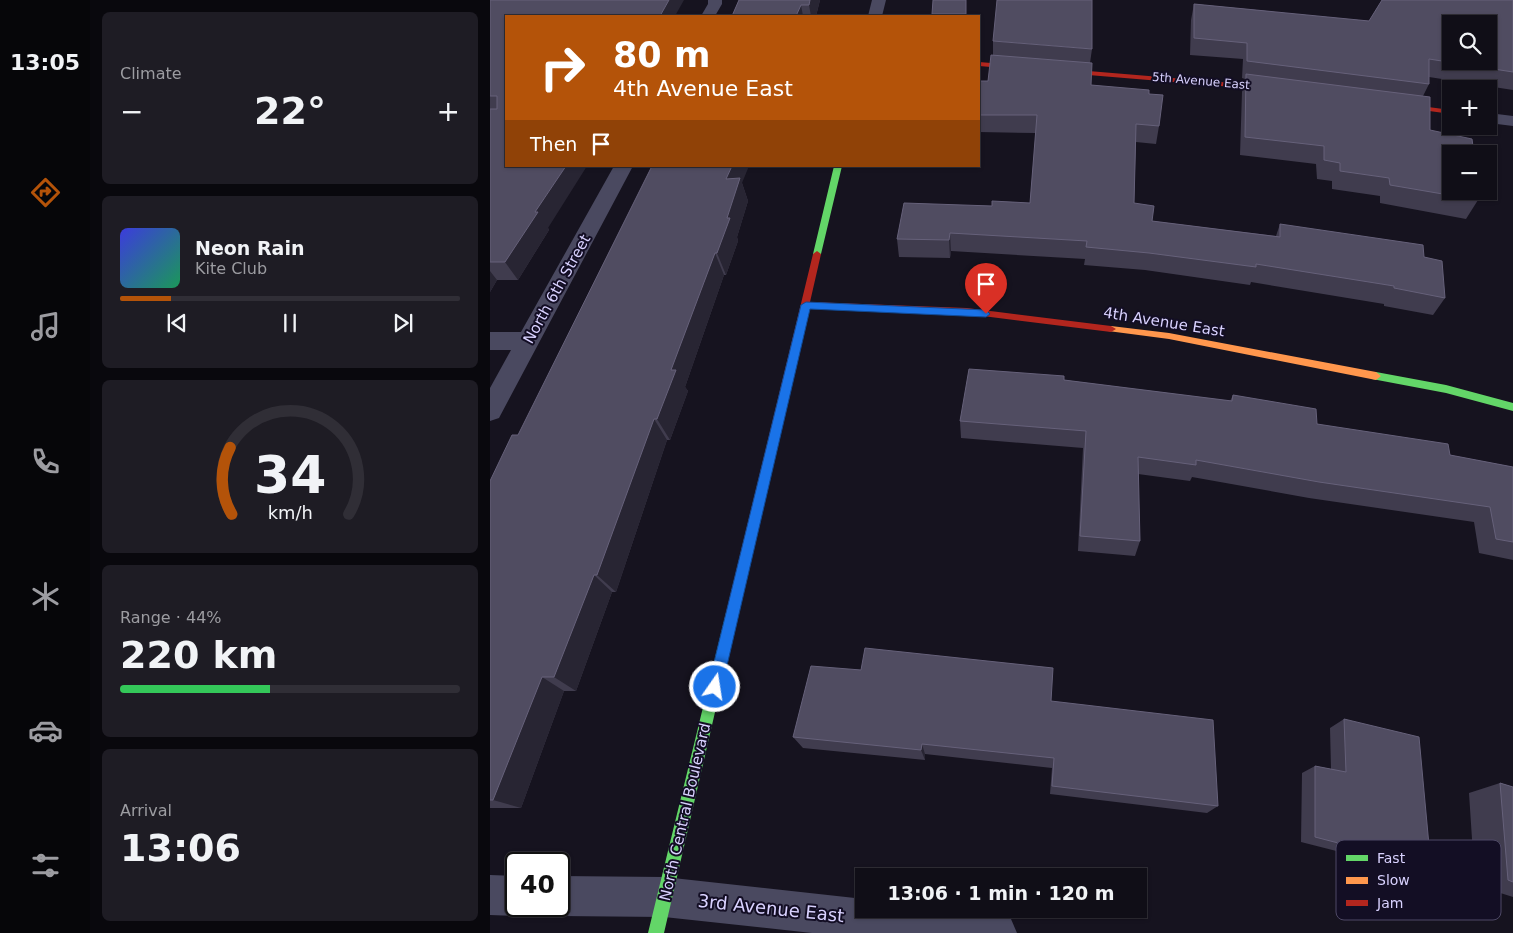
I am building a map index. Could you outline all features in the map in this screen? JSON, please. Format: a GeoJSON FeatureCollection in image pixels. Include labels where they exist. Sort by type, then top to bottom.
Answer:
{"type":"FeatureCollection","features":[{"type":"Feature","properties":{"kind":"street"},"geometry":{"type":"LineString","coordinates":[[709,15],[715,4],[715,0]]}},
{"type":"Feature","properties":{"kind":"street"},"geometry":{"type":"LineString","coordinates":[[875,15],[879,0]]}},
{"type":"Feature","properties":{"kind":"street","name":"5th Avenue East"},"geometry":{"type":"LineString","coordinates":[[980,64],[1296,91]]}},
{"type":"Feature","properties":{"kind":"street"},"geometry":{"type":"LineString","coordinates":[[1383,103],[1442,111]]}},
{"type":"Feature","properties":{"kind":"street"},"geometry":{"type":"LineString","coordinates":[[1497,119],[1513,121]]}},
{"type":"Feature","properties":{"kind":"street","name":"North 6th Street"},"geometry":{"type":"LineString","coordinates":[[490,411],[623,167]]}},
{"type":"Feature","properties":{"kind":"street","name":"North Central Boulevard"},"geometry":{"type":"LineString","coordinates":[[660,915],[838,167]]}},
{"type":"Feature","properties":{"kind":"street","name":"4th Avenue East"},"geometry":{"type":"LineString","coordinates":[[806,305],[967,311],[1169,336],[1446,390],[1513,407]]}},
{"type":"Feature","properties":{"kind":"street"},"geometry":{"type":"LineString","coordinates":[[490,341],[528,341]]}},
{"type":"Feature","properties":{"kind":"street"},"geometry":{"type":"LineString","coordinates":[[490,896],[505,896]]}},
{"type":"Feature","properties":{"kind":"street","name":"3rd Avenue East"},"geometry":{"type":"LineString","coordinates":[[570,898],[660,915],[997,933]]}},
{"type":"Feature","properties":{"kind":"building"},"geometry":{"type":"Polygon","coordinates":[[[490,0],[669,0],[661,15],[505,15],[505,167],[565,167],[505,262],[490,262],[490,109],[497,109],[497,96],[490,96],[490,0]]]}},
{"type":"Feature","properties":{"kind":"building"},"geometry":{"type":"Polygon","coordinates":[[[739,0],[810,0],[809,5],[801,5],[796,15],[732,15],[739,0]]]}},
{"type":"Feature","properties":{"kind":"building"},"geometry":{"type":"Polygon","coordinates":[[[933,0],[966,0],[966,14],[932,14],[933,0]]]}},
{"type":"Feature","properties":{"kind":"building"},"geometry":{"type":"Polygon","coordinates":[[[997,0],[1092,0],[1092,49],[993,41],[997,0]]]}},
{"type":"Feature","properties":{"kind":"building"},"geometry":{"type":"Polygon","coordinates":[[[1382,0],[1513,0],[1513,72],[1497,70],[1497,15],[1442,15],[1442,61],[1429,59],[1429,84],[1247,61],[1247,43],[1194,38],[1194,4],[1369,21],[1382,0]]]}},
{"type":"Feature","properties":{"kind":"building"},"geometry":{"type":"Polygon","coordinates":[[[991,55],[1092,63],[1091,85],[1149,90],[1149,94],[1163,95],[1159,126],[1136,124],[1134,203],[1154,206],[1152,221],[1280,237],[1280,224],[1423,245],[1424,257],[1442,261],[1445,298],[1394,288],[1394,286],[1256,264],[1256,267],[1086,247],[1087,241],[950,233],[949,240],[897,239],[904,203],[992,206],[992,201],[1030,203],[1037,115],[980,115],[980,81],[988,81],[991,55]]]}},
{"type":"Feature","properties":{"kind":"building"},"geometry":{"type":"Polygon","coordinates":[[[1246,74],[1430,97],[1430,130],[1442,133],[1442,135],[1472,139],[1473,145],[1442,145],[1442,194],[1390,185],[1389,178],[1340,171],[1340,163],[1324,160],[1324,146],[1245,137],[1246,74]]]}},
{"type":"Feature","properties":{"kind":"building"},"geometry":{"type":"Polygon","coordinates":[[[652,167],[732,167],[726,179],[740,178],[727,218],[730,218],[671,370],[676,370],[657,419],[654,419],[597,575],[594,575],[554,677],[542,677],[493,800],[490,800],[490,481],[512,435],[518,435],[652,167]]]}},
{"type":"Feature","properties":{"kind":"building"},"geometry":{"type":"Polygon","coordinates":[[[969,369],[1064,376],[1064,380],[1232,401],[1233,395],[1316,409],[1317,424],[1448,444],[1450,455],[1513,467],[1513,542],[1496,539],[1490,507],[1319,482],[1196,460],[1196,465],[1138,457],[1140,541],[1080,536],[1086,431],[960,421],[969,369]]]}},
{"type":"Feature","properties":{"kind":"building"},"geometry":{"type":"Polygon","coordinates":[[[865,648],[1053,668],[1051,701],[1213,720],[1218,806],[1052,786],[1054,758],[922,744],[921,750],[793,737],[811,666],[861,670],[865,648]]]}},
{"type":"Feature","properties":{"kind":"building"},"geometry":{"type":"Polygon","coordinates":[[[1344,719],[1419,737],[1429,840],[1336,840],[1336,842],[1315,837],[1315,766],[1346,772],[1344,719]]]}},
{"type":"Feature","properties":{"kind":"building"},"geometry":{"type":"Polygon","coordinates":[[[1500,783],[1513,787],[1513,882],[1508,880],[1500,783]]]}},
{"type":"Feature","properties":{"kind":"traffic: fast"},"geometry":{"type":"LineString","coordinates":[[817,254],[838,167]]}},
{"type":"Feature","properties":{"kind":"traffic: fast"},"geometry":{"type":"LineString","coordinates":[[1376,376],[1446,389],[1513,407]]}},
{"type":"Feature","properties":{"kind":"traffic: fast"},"geometry":{"type":"LineString","coordinates":[[656,933],[731,617]]}},
{"type":"Feature","properties":{"kind":"traffic: slow"},"geometry":{"type":"LineString","coordinates":[[1111,329],[1169,336],[1376,376]]}},
{"type":"Feature","properties":{"kind":"traffic: jam"},"geometry":{"type":"LineString","coordinates":[[980,64],[1281,89]]}},
{"type":"Feature","properties":{"kind":"traffic: jam"},"geometry":{"type":"LineString","coordinates":[[1393,104],[1442,111]]}},
{"type":"Feature","properties":{"kind":"traffic: jam"},"geometry":{"type":"LineString","coordinates":[[731,617],[817,254]]}},
{"type":"Feature","properties":{"kind":"traffic: jam"},"geometry":{"type":"LineString","coordinates":[[806,305],[967,311],[1111,329]]}},
{"type":"Feature","properties":{"kind":"route"},"geometry":{"type":"LineString","coordinates":[[715,687],[806,305],[967,311],[986,314]]}}]}
